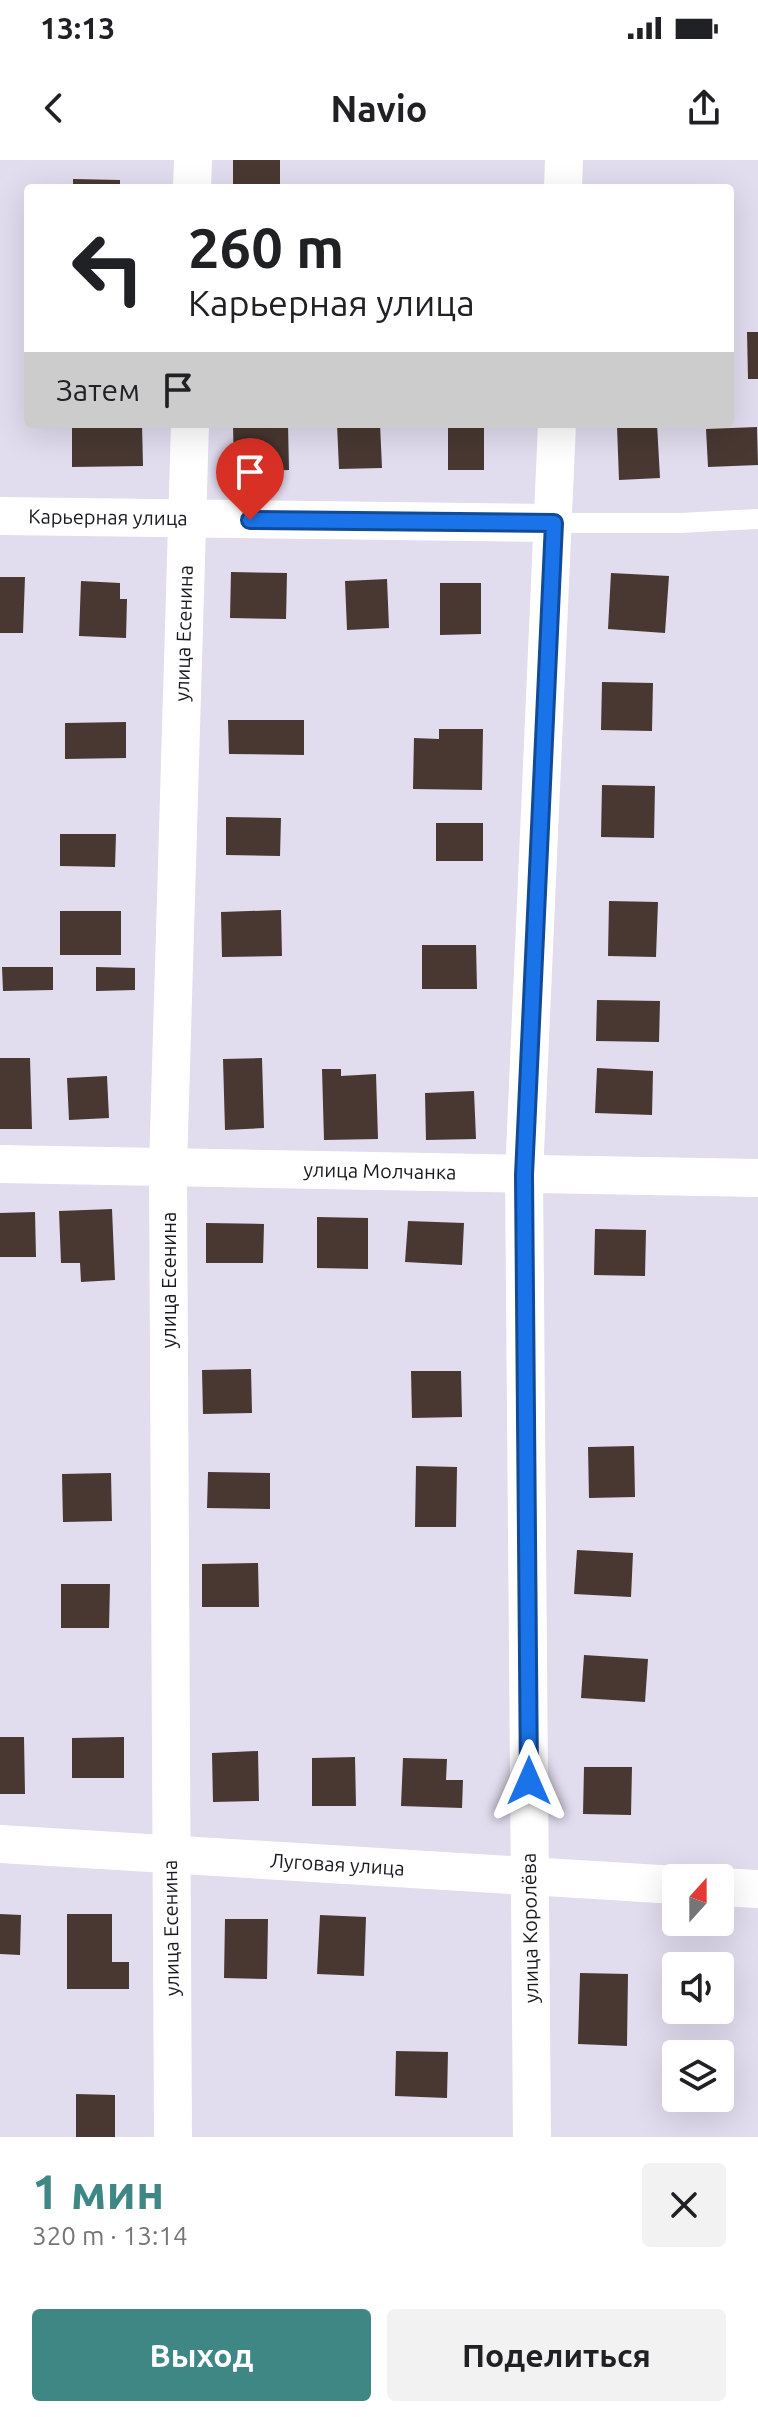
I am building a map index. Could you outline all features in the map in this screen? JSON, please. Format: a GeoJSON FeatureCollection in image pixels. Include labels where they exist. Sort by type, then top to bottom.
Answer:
{"type":"FeatureCollection","features":[{"type":"Feature","properties":{"kind":"street"},"geometry":{"type":"LineString","coordinates":[[192,184],[193,160]]}},
{"type":"Feature","properties":{"kind":"street"},"geometry":{"type":"LineString","coordinates":[[563,184],[564,160]]}},
{"type":"Feature","properties":{"kind":"street","name":"улица Есенина"},"geometry":{"type":"LineString","coordinates":[[173,2137],[168,1168],[190,519],[190,428]]}},
{"type":"Feature","properties":{"kind":"street","name":"улица Королёва"},"geometry":{"type":"LineString","coordinates":[[532,2137],[524,1175],[557,428]]}},
{"type":"Feature","properties":{"kind":"street","name":"Карьерная улица"},"geometry":{"type":"LineString","coordinates":[[0,516],[554,523]]}},
{"type":"Feature","properties":{"kind":"street","name":"улица Молчанка"},"geometry":{"type":"LineString","coordinates":[[0,1164],[758,1178]]}},
{"type":"Feature","properties":{"kind":"street","name":"Луговая улица"},"geometry":{"type":"LineString","coordinates":[[0,1844],[662,1884]]}},
{"type":"Feature","properties":{"kind":"street"},"geometry":{"type":"LineString","coordinates":[[734,1888],[758,1889]]}},
{"type":"Feature","properties":{"kind":"lane"},"geometry":{"type":"LineString","coordinates":[[554,523],[679,523],[758,519]]}},
{"type":"Feature","properties":{"kind":"building"},"geometry":{"type":"Polygon","coordinates":[[[233,160],[280,160],[280,184],[233,184],[233,160]]]}},
{"type":"Feature","properties":{"kind":"building"},"geometry":{"type":"Polygon","coordinates":[[[73,179],[120,180],[120,184],[73,184],[73,179]]]}},
{"type":"Feature","properties":{"kind":"building"},"geometry":{"type":"Polygon","coordinates":[[[747,332],[758,332],[758,379],[748,379],[747,332]]]}},
{"type":"Feature","properties":{"kind":"building"},"geometry":{"type":"Polygon","coordinates":[[[757,427],[758,465],[708,467],[706,429],[757,427]]]}},
{"type":"Feature","properties":{"kind":"building"},"geometry":{"type":"Polygon","coordinates":[[[72,428],[142,428],[143,466],[72,467],[72,428]]]}},
{"type":"Feature","properties":{"kind":"building"},"geometry":{"type":"Polygon","coordinates":[[[233,428],[288,428],[289,470],[234,472],[233,428]]]}},
{"type":"Feature","properties":{"kind":"building"},"geometry":{"type":"Polygon","coordinates":[[[337,428],[380,428],[382,468],[339,469],[337,428]]]}},
{"type":"Feature","properties":{"kind":"building"},"geometry":{"type":"Polygon","coordinates":[[[448,428],[484,428],[484,470],[448,470],[448,428]]]}},
{"type":"Feature","properties":{"kind":"building"},"geometry":{"type":"Polygon","coordinates":[[[617,428],[657,428],[660,478],[619,480],[617,428]]]}},
{"type":"Feature","properties":{"kind":"building"},"geometry":{"type":"Polygon","coordinates":[[[231,572],[287,573],[286,619],[230,618],[231,572]]]}},
{"type":"Feature","properties":{"kind":"building"},"geometry":{"type":"Polygon","coordinates":[[[611,573],[669,576],[665,633],[608,629],[611,573]]]}},
{"type":"Feature","properties":{"kind":"building"},"geometry":{"type":"Polygon","coordinates":[[[0,577],[25,577],[23,633],[0,633],[0,577]]]}},
{"type":"Feature","properties":{"kind":"building"},"geometry":{"type":"Polygon","coordinates":[[[387,579],[389,628],[347,630],[345,581],[387,579]]]}},
{"type":"Feature","properties":{"kind":"building"},"geometry":{"type":"Polygon","coordinates":[[[81,581],[120,583],[120,599],[127,599],[126,638],[79,636],[81,581]]]}},
{"type":"Feature","properties":{"kind":"building"},"geometry":{"type":"Polygon","coordinates":[[[440,583],[481,583],[481,634],[440,635],[440,583]]]}},
{"type":"Feature","properties":{"kind":"building"},"geometry":{"type":"Polygon","coordinates":[[[602,682],[653,683],[652,731],[601,730],[602,682]]]}},
{"type":"Feature","properties":{"kind":"building"},"geometry":{"type":"Polygon","coordinates":[[[228,720],[304,720],[304,755],[229,754],[228,720]]]}},
{"type":"Feature","properties":{"kind":"building"},"geometry":{"type":"Polygon","coordinates":[[[126,722],[126,758],[65,759],[65,723],[126,722]]]}},
{"type":"Feature","properties":{"kind":"building"},"geometry":{"type":"Polygon","coordinates":[[[439,729],[483,729],[482,790],[413,789],[414,738],[439,739],[439,729]]]}},
{"type":"Feature","properties":{"kind":"building"},"geometry":{"type":"Polygon","coordinates":[[[602,785],[655,786],[654,838],[601,837],[602,785]]]}},
{"type":"Feature","properties":{"kind":"building"},"geometry":{"type":"Polygon","coordinates":[[[226,817],[281,818],[280,856],[226,855],[226,817]]]}},
{"type":"Feature","properties":{"kind":"building"},"geometry":{"type":"Polygon","coordinates":[[[436,823],[483,823],[483,861],[436,861],[436,823]]]}},
{"type":"Feature","properties":{"kind":"building"},"geometry":{"type":"Polygon","coordinates":[[[60,834],[116,834],[115,867],[60,866],[60,834]]]}},
{"type":"Feature","properties":{"kind":"building"},"geometry":{"type":"Polygon","coordinates":[[[609,901],[658,902],[656,957],[608,956],[609,901]]]}},
{"type":"Feature","properties":{"kind":"building"},"geometry":{"type":"Polygon","coordinates":[[[281,910],[282,956],[222,957],[221,912],[281,910]]]}},
{"type":"Feature","properties":{"kind":"building"},"geometry":{"type":"Polygon","coordinates":[[[60,911],[121,911],[121,955],[60,955],[60,911]]]}},
{"type":"Feature","properties":{"kind":"building"},"geometry":{"type":"Polygon","coordinates":[[[422,945],[476,945],[477,989],[422,989],[422,945]]]}},
{"type":"Feature","properties":{"kind":"building"},"geometry":{"type":"Polygon","coordinates":[[[2,967],[53,967],[53,990],[3,991],[2,967]]]}},
{"type":"Feature","properties":{"kind":"building"},"geometry":{"type":"Polygon","coordinates":[[[96,967],[135,968],[135,990],[96,991],[96,967]]]}},
{"type":"Feature","properties":{"kind":"building"},"geometry":{"type":"Polygon","coordinates":[[[597,1000],[660,1001],[659,1042],[596,1041],[597,1000]]]}},
{"type":"Feature","properties":{"kind":"building"},"geometry":{"type":"Polygon","coordinates":[[[0,1058],[30,1058],[32,1129],[0,1129],[0,1058]]]}},
{"type":"Feature","properties":{"kind":"building"},"geometry":{"type":"Polygon","coordinates":[[[262,1058],[264,1128],[225,1130],[223,1059],[262,1058]]]}},
{"type":"Feature","properties":{"kind":"building"},"geometry":{"type":"Polygon","coordinates":[[[597,1068],[653,1071],[652,1115],[595,1113],[597,1068]]]}},
{"type":"Feature","properties":{"kind":"building"},"geometry":{"type":"Polygon","coordinates":[[[322,1069],[341,1069],[341,1076],[376,1074],[378,1139],[324,1140],[322,1069]]]}},
{"type":"Feature","properties":{"kind":"building"},"geometry":{"type":"Polygon","coordinates":[[[107,1076],[109,1118],[69,1120],[67,1078],[107,1076]]]}},
{"type":"Feature","properties":{"kind":"building"},"geometry":{"type":"Polygon","coordinates":[[[474,1091],[476,1139],[426,1140],[425,1093],[474,1091]]]}},
{"type":"Feature","properties":{"kind":"building"},"geometry":{"type":"Polygon","coordinates":[[[112,1209],[115,1280],[81,1282],[80,1263],[61,1263],[59,1211],[112,1209]]]}},
{"type":"Feature","properties":{"kind":"building"},"geometry":{"type":"Polygon","coordinates":[[[35,1212],[36,1257],[0,1257],[0,1213],[35,1212]]]}},
{"type":"Feature","properties":{"kind":"building"},"geometry":{"type":"Polygon","coordinates":[[[317,1217],[368,1218],[368,1269],[317,1268],[317,1217]]]}},
{"type":"Feature","properties":{"kind":"building"},"geometry":{"type":"Polygon","coordinates":[[[408,1221],[464,1223],[462,1265],[405,1262],[408,1221]]]}},
{"type":"Feature","properties":{"kind":"building"},"geometry":{"type":"Polygon","coordinates":[[[206,1223],[264,1224],[263,1263],[206,1263],[206,1223]]]}},
{"type":"Feature","properties":{"kind":"building"},"geometry":{"type":"Polygon","coordinates":[[[595,1229],[646,1230],[645,1276],[594,1275],[595,1229]]]}},
{"type":"Feature","properties":{"kind":"building"},"geometry":{"type":"Polygon","coordinates":[[[251,1369],[252,1413],[203,1414],[202,1370],[251,1369]]]}},
{"type":"Feature","properties":{"kind":"building"},"geometry":{"type":"Polygon","coordinates":[[[411,1371],[461,1371],[462,1417],[412,1418],[411,1371]]]}},
{"type":"Feature","properties":{"kind":"building"},"geometry":{"type":"Polygon","coordinates":[[[634,1446],[635,1497],[589,1498],[588,1447],[634,1446]]]}},
{"type":"Feature","properties":{"kind":"building"},"geometry":{"type":"Polygon","coordinates":[[[416,1466],[457,1467],[456,1527],[415,1527],[416,1466]]]}},
{"type":"Feature","properties":{"kind":"building"},"geometry":{"type":"Polygon","coordinates":[[[208,1472],[270,1473],[270,1509],[207,1508],[208,1472]]]}},
{"type":"Feature","properties":{"kind":"building"},"geometry":{"type":"Polygon","coordinates":[[[111,1473],[112,1521],[63,1522],[62,1474],[111,1473]]]}},
{"type":"Feature","properties":{"kind":"building"},"geometry":{"type":"Polygon","coordinates":[[[577,1550],[633,1553],[631,1597],[574,1594],[577,1550]]]}},
{"type":"Feature","properties":{"kind":"building"},"geometry":{"type":"Polygon","coordinates":[[[258,1563],[259,1607],[202,1607],[202,1564],[258,1563]]]}},
{"type":"Feature","properties":{"kind":"building"},"geometry":{"type":"Polygon","coordinates":[[[61,1584],[110,1584],[109,1628],[61,1628],[61,1584]]]}},
{"type":"Feature","properties":{"kind":"building"},"geometry":{"type":"Polygon","coordinates":[[[584,1655],[648,1659],[645,1702],[581,1698],[584,1655]]]}},
{"type":"Feature","properties":{"kind":"building"},"geometry":{"type":"Polygon","coordinates":[[[0,1737],[24,1737],[25,1794],[0,1794],[0,1737]]]}},
{"type":"Feature","properties":{"kind":"building"},"geometry":{"type":"Polygon","coordinates":[[[124,1737],[124,1778],[72,1778],[72,1738],[124,1737]]]}},
{"type":"Feature","properties":{"kind":"building"},"geometry":{"type":"Polygon","coordinates":[[[258,1751],[259,1801],[213,1802],[212,1753],[258,1751]]]}},
{"type":"Feature","properties":{"kind":"building"},"geometry":{"type":"Polygon","coordinates":[[[355,1757],[356,1806],[312,1806],[312,1758],[355,1757]]]}},
{"type":"Feature","properties":{"kind":"building"},"geometry":{"type":"Polygon","coordinates":[[[403,1758],[447,1759],[446,1780],[463,1780],[462,1808],[401,1806],[403,1758]]]}},
{"type":"Feature","properties":{"kind":"building"},"geometry":{"type":"Polygon","coordinates":[[[584,1767],[632,1767],[631,1815],[583,1814],[584,1767]]]}},
{"type":"Feature","properties":{"kind":"building"},"geometry":{"type":"Polygon","coordinates":[[[0,1914],[21,1915],[20,1955],[0,1954],[0,1914]]]}},
{"type":"Feature","properties":{"kind":"building"},"geometry":{"type":"Polygon","coordinates":[[[67,1914],[112,1914],[112,1962],[129,1962],[129,1989],[67,1989],[67,1914]]]}},
{"type":"Feature","properties":{"kind":"building"},"geometry":{"type":"Polygon","coordinates":[[[320,1915],[366,1917],[364,1976],[317,1974],[320,1915]]]}},
{"type":"Feature","properties":{"kind":"building"},"geometry":{"type":"Polygon","coordinates":[[[225,1919],[268,1919],[267,1979],[224,1978],[225,1919]]]}},
{"type":"Feature","properties":{"kind":"building"},"geometry":{"type":"Polygon","coordinates":[[[580,1973],[628,1974],[627,2046],[578,2044],[580,1973]]]}},
{"type":"Feature","properties":{"kind":"building"},"geometry":{"type":"Polygon","coordinates":[[[396,2051],[448,2052],[447,2098],[395,2096],[396,2051]]]}},
{"type":"Feature","properties":{"kind":"building"},"geometry":{"type":"Polygon","coordinates":[[[76,2094],[115,2095],[115,2137],[76,2137],[76,2094]]]}},
{"type":"Feature","properties":{"kind":"route"},"geometry":{"type":"LineString","coordinates":[[250,520],[554,523],[524,1175],[529,1781]]}}]}
